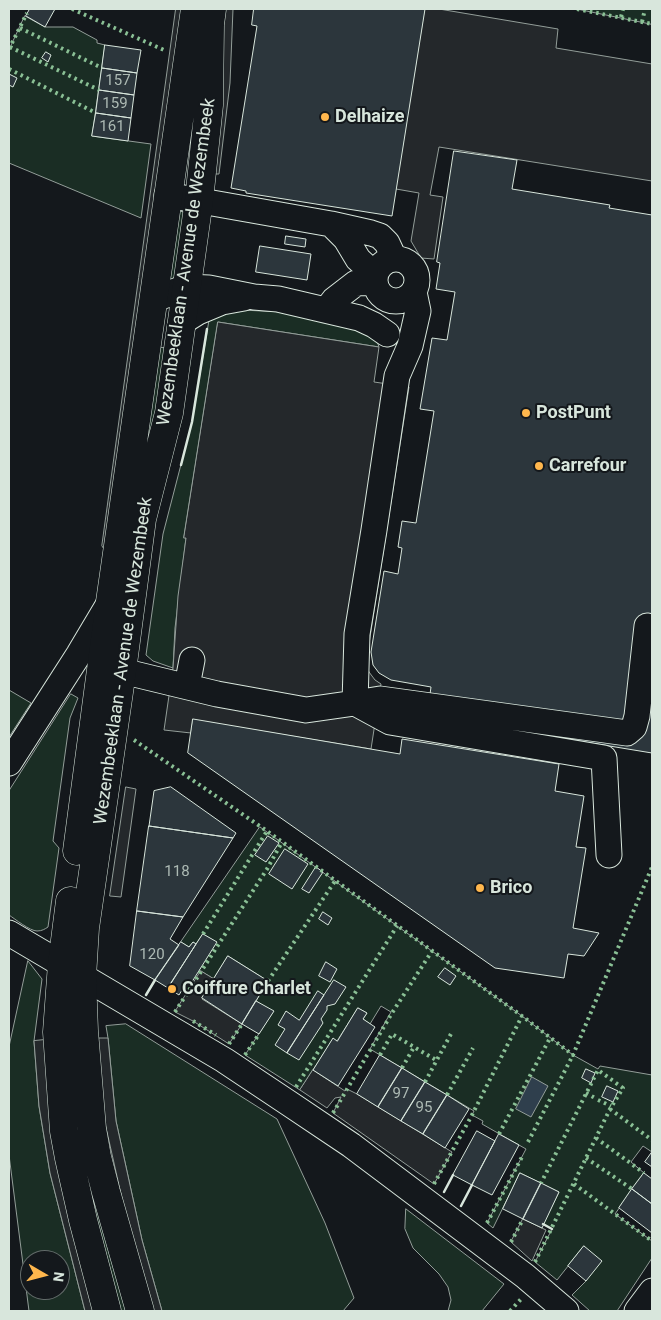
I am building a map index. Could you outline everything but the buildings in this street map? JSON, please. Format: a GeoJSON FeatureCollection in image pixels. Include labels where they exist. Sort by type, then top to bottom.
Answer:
{"type":"FeatureCollection","features":[{"type":"Feature","properties":{"kind":"main road","name":"Wezembeeklaan - Avenue de Wezembeek"},"geometry":{"type":"LineString","coordinates":[[140,1311],[97,1156],[92,1129],[84,1031],[72,970],[110,602],[195,9]]}},
{"type":"Feature","properties":{"kind":"main road","name":"Wezembeeklaan - Avenue de Wezembeek"},"geometry":{"type":"LineString","coordinates":[[107,1311],[83,1220],[64,1131],[57,1032],[72,970],[85,928],[142,519],[169,413],[199,200],[210,105],[210,24],[212,9]]}},
{"type":"Feature","properties":{"kind":"street"},"geometry":{"type":"LineString","coordinates":[[167,195],[331,224],[371,233],[380,236],[387,243],[394,258]]}},
{"type":"Feature","properties":{"kind":"street"},"geometry":{"type":"LineString","coordinates":[[331,224],[346,240],[358,259],[389,293]]}},
{"type":"Feature","properties":{"kind":"street"},"geometry":{"type":"LineString","coordinates":[[359,318],[379,313],[389,293],[417,285],[416,270],[411,264],[394,258],[383,262],[378,268],[389,293],[387,334],[397,376]]}},
{"type":"Feature","properties":{"kind":"street"},"geometry":{"type":"LineString","coordinates":[[327,310],[334,300],[356,283],[389,293],[418,311],[410,346],[397,376],[357,634],[339,684],[346,705]]}},
{"type":"Feature","properties":{"kind":"street"},"geometry":{"type":"LineString","coordinates":[[152,300],[186,287],[209,288],[254,297],[278,299],[359,318],[387,334]]}},
{"type":"Feature","properties":{"kind":"street"},"geometry":{"type":"LineString","coordinates":[[182,322],[198,312],[222,302],[254,297]]}},
{"type":"Feature","properties":{"kind":"street"},"geometry":{"type":"LineString","coordinates":[[9,763],[110,602]]}},
{"type":"Feature","properties":{"kind":"street"},"geometry":{"type":"LineString","coordinates":[[122,671],[216,694],[306,710],[380,699],[627,732],[634,727],[637,716],[647,626]]}},
{"type":"Feature","properties":{"kind":"street"},"geometry":{"type":"LineString","coordinates":[[187,686],[192,660]]}},
{"type":"Feature","properties":{"kind":"street"},"geometry":{"type":"LineString","coordinates":[[346,705],[390,722],[604,758],[609,855]]}},
{"type":"Feature","properties":{"kind":"street"},"geometry":{"type":"LineString","coordinates":[[9,933],[224,1060],[351,1145],[525,1276],[566,1311]]}},
{"type":"Feature","properties":{"kind":"street"},"geometry":{"type":"LineString","coordinates":[[637,1311],[652,1291]]}},
{"type":"Feature","properties":{"kind":"green space"},"geometry":{"type":"Polygon","coordinates":[[[577,9],[652,9],[652,24],[577,9]]]}},
{"type":"Feature","properties":{"kind":"green space"},"geometry":{"type":"Polygon","coordinates":[[[25,16],[45,27],[73,27],[97,40],[97,43],[105,45],[92,136],[151,144],[141,218],[9,163],[9,50],[25,16]]]}},
{"type":"Feature","properties":{"kind":"green space"},"geometry":{"type":"Polygon","coordinates":[[[174,209],[189,214],[181,276],[164,284],[174,209]]]}},
{"type":"Feature","properties":{"kind":"green space"},"geometry":{"type":"Polygon","coordinates":[[[241,310],[284,312],[353,323],[377,341],[379,347],[218,322],[184,537],[186,538],[175,628],[173,668],[153,661],[146,655],[163,534],[192,422],[209,320],[224,312],[241,310]]]}},
{"type":"Feature","properties":{"kind":"green space"},"geometry":{"type":"Polygon","coordinates":[[[158,347],[166,348],[169,352],[135,514],[158,347]]]}},
{"type":"Feature","properties":{"kind":"green space"},"geometry":{"type":"Polygon","coordinates":[[[9,690],[31,703],[9,737],[9,690]]]}},
{"type":"Feature","properties":{"kind":"green space"},"geometry":{"type":"Polygon","coordinates":[[[71,694],[78,698],[70,718],[53,841],[59,848],[48,927],[37,931],[9,915],[9,791],[71,694]]]}},
{"type":"Feature","properties":{"kind":"green space"},"geometry":{"type":"Polygon","coordinates":[[[260,827],[573,1055],[598,1069],[600,1066],[652,1075],[652,1152],[643,1146],[631,1162],[644,1173],[615,1214],[652,1241],[652,1258],[617,1311],[590,1311],[572,1295],[586,1281],[584,1246],[557,1280],[535,1262],[552,1229],[543,1224],[559,1192],[520,1173],[493,1228],[487,1223],[526,1149],[482,1124],[483,1121],[472,1115],[474,1111],[370,1049],[391,1012],[381,1006],[370,1024],[363,1019],[367,1013],[358,1008],[337,1041],[333,1039],[300,1090],[245,1055],[273,1012],[256,1001],[268,981],[228,956],[214,979],[199,970],[216,942],[203,934],[196,944],[193,942],[189,947],[181,942],[260,827]]]}},
{"type":"Feature","properties":{"kind":"green space"},"geometry":{"type":"Polygon","coordinates":[[[28,961],[42,979],[34,1041],[39,1106],[50,1173],[70,1250],[21,1250],[9,1155],[9,1047],[28,961]]]}},
{"type":"Feature","properties":{"kind":"green space"},"geometry":{"type":"Polygon","coordinates":[[[126,1024],[277,1119],[325,1223],[354,1298],[343,1311],[162,1311],[142,1240],[116,1121],[106,1026],[126,1024]]]}},
{"type":"Feature","properties":{"kind":"green space"},"geometry":{"type":"Polygon","coordinates":[[[74,1039],[129,1311],[117,1311],[89,1201],[69,1081],[74,1039]]]}},
{"type":"Feature","properties":{"kind":"green space"},"geometry":{"type":"Polygon","coordinates":[[[406,1209],[504,1284],[482,1311],[448,1311],[451,1300],[448,1287],[439,1274],[413,1248],[405,1229],[406,1209]]]}},
{"type":"Feature","properties":{"kind":"green space"},"geometry":{"type":"Polygon","coordinates":[[[70,1252],[85,1311],[29,1311],[28,1300],[70,1300],[70,1252]]]}},
{"type":"Feature","properties":{"kind":"shaded area"},"geometry":{"type":"Polygon","coordinates":[[[176,9],[182,9],[107,554],[102,546],[176,9]]]}},
{"type":"Feature","properties":{"kind":"shaded area"},"geometry":{"type":"Polygon","coordinates":[[[223,9],[233,9],[230,83],[219,174],[212,174],[223,9]]]}},
{"type":"Feature","properties":{"kind":"shaded area"},"geometry":{"type":"Polygon","coordinates":[[[425,9],[439,9],[558,29],[556,48],[652,64],[652,181],[439,147],[430,195],[443,197],[434,259],[421,258],[411,241],[419,193],[396,189],[425,9]]]}},
{"type":"Feature","properties":{"kind":"shaded area"},"geometry":{"type":"Polygon","coordinates":[[[218,322],[379,347],[374,382],[409,387],[366,663],[369,672],[381,684],[371,749],[193,720],[191,733],[164,730],[173,668],[178,596],[186,538],[184,538],[218,322]]]}},
{"type":"Feature","properties":{"kind":"shaded area"},"geometry":{"type":"Polygon","coordinates":[[[126,787],[136,789],[121,897],[110,896],[126,787]]]}},
{"type":"Feature","properties":{"kind":"shaded area"},"geometry":{"type":"Polygon","coordinates":[[[201,971],[214,979],[202,999],[242,1024],[229,1044],[175,1012],[201,971]]]}},
{"type":"Feature","properties":{"kind":"shaded area"},"geometry":{"type":"Polygon","coordinates":[[[97,1038],[108,1038],[116,1121],[142,1240],[162,1311],[153,1311],[125,1212],[105,1123],[97,1038]]]}},
{"type":"Feature","properties":{"kind":"shaded area"},"geometry":{"type":"Polygon","coordinates":[[[44,1040],[94,1311],[85,1311],[50,1173],[39,1106],[34,1041],[44,1040]]]}},
{"type":"Feature","properties":{"kind":"shaded area"},"geometry":{"type":"Polygon","coordinates":[[[313,1070],[345,1091],[347,1089],[357,1094],[452,1152],[434,1184],[333,1113],[341,1097],[335,1098],[327,1108],[300,1090],[313,1070]]]}},
{"type":"Feature","properties":{"kind":"shaded area"},"geometry":{"type":"Polygon","coordinates":[[[523,1219],[546,1230],[532,1261],[511,1242],[523,1219]]]}},
{"type":"Feature","properties":{"kind":"water"},"geometry":{"type":"Polygon","coordinates":[[[532,1077],[548,1086],[531,1117],[516,1109],[532,1077]]]}},
{"type":"Feature","properties":{"kind":"hedge"},"geometry":{"type":"LineString","coordinates":[[72,9],[164,50]]}},
{"type":"Feature","properties":{"kind":"hedge"},"geometry":{"type":"LineString","coordinates":[[577,9],[652,24]]}},
{"type":"Feature","properties":{"kind":"hedge"},"geometry":{"type":"LineString","coordinates":[[621,17],[623,9]]}},
{"type":"Feature","properties":{"kind":"hedge"},"geometry":{"type":"LineString","coordinates":[[642,22],[645,9]]}},
{"type":"Feature","properties":{"kind":"hedge"},"geometry":{"type":"LineString","coordinates":[[9,49],[27,13]]}},
{"type":"Feature","properties":{"kind":"hedge"},"geometry":{"type":"LineString","coordinates":[[20,28],[102,68]]}},
{"type":"Feature","properties":{"kind":"hedge"},"geometry":{"type":"LineString","coordinates":[[10,47],[99,90]]}},
{"type":"Feature","properties":{"kind":"hedge"},"geometry":{"type":"LineString","coordinates":[[9,69],[96,113]]}},
{"type":"Feature","properties":{"kind":"hedge"},"geometry":{"type":"LineString","coordinates":[[134,740],[267,831],[573,1055],[652,867]]}},
{"type":"Feature","properties":{"kind":"hedge"},"geometry":{"type":"LineString","coordinates":[[203,934],[267,831]]}},
{"type":"Feature","properties":{"kind":"hedge"},"geometry":{"type":"LineString","coordinates":[[175,1012],[267,869],[282,842]]}},
{"type":"Feature","properties":{"kind":"hedge"},"geometry":{"type":"LineString","coordinates":[[268,981],[335,881]]}},
{"type":"Feature","properties":{"kind":"hedge"},"geometry":{"type":"LineString","coordinates":[[296,1087],[397,926]]}},
{"type":"Feature","properties":{"kind":"hedge"},"geometry":{"type":"LineString","coordinates":[[333,1113],[392,1013],[432,951]]}},
{"type":"Feature","properties":{"kind":"hedge"},"geometry":{"type":"LineString","coordinates":[[434,1184],[472,1115],[522,1016]]}},
{"type":"Feature","properties":{"kind":"hedge"},"geometry":{"type":"LineString","coordinates":[[193,1021],[216,1035]]}},
{"type":"Feature","properties":{"kind":"hedge"},"geometry":{"type":"LineString","coordinates":[[229,1044],[242,1024]]}},
{"type":"Feature","properties":{"kind":"hedge"},"geometry":{"type":"LineString","coordinates":[[425,1082],[452,1032]]}},
{"type":"Feature","properties":{"kind":"hedge"},"geometry":{"type":"LineString","coordinates":[[245,1055],[259,1034]]}},
{"type":"Feature","properties":{"kind":"hedge"},"geometry":{"type":"LineString","coordinates":[[380,1055],[392,1034],[436,1060]]}},
{"type":"Feature","properties":{"kind":"hedge"},"geometry":{"type":"LineString","coordinates":[[499,1134],[550,1038]]}},
{"type":"Feature","properties":{"kind":"hedge"},"geometry":{"type":"LineString","coordinates":[[402,1068],[414,1047]]}},
{"type":"Feature","properties":{"kind":"hedge"},"geometry":{"type":"LineString","coordinates":[[447,1095],[473,1048]]}},
{"type":"Feature","properties":{"kind":"hedge"},"geometry":{"type":"LineString","coordinates":[[528,1142],[573,1055]]}},
{"type":"Feature","properties":{"kind":"hedge"},"geometry":{"type":"LineString","coordinates":[[535,1262],[610,1109],[623,1088],[598,1070],[541,1183]]}},
{"type":"Feature","properties":{"kind":"hedge"},"geometry":{"type":"LineString","coordinates":[[586,1093],[595,1098]]}},
{"type":"Feature","properties":{"kind":"hedge"},"geometry":{"type":"LineString","coordinates":[[598,1100],[611,1106]]}},
{"type":"Feature","properties":{"kind":"hedge"},"geometry":{"type":"LineString","coordinates":[[610,1109],[652,1140]]}},
{"type":"Feature","properties":{"kind":"hedge"},"geometry":{"type":"LineString","coordinates":[[596,1138],[644,1173]]}},
{"type":"Feature","properties":{"kind":"hedge"},"geometry":{"type":"LineString","coordinates":[[487,1223],[523,1155]]}},
{"type":"Feature","properties":{"kind":"hedge"},"geometry":{"type":"LineString","coordinates":[[586,1158],[632,1189]]}},
{"type":"Feature","properties":{"kind":"hedge"},"geometry":{"type":"LineString","coordinates":[[574,1184],[652,1241]]}},
{"type":"Feature","properties":{"kind":"hedge"},"geometry":{"type":"LineString","coordinates":[[511,1242],[523,1219]]}},
{"type":"Feature","properties":{"kind":"hedge"},"geometry":{"type":"LineString","coordinates":[[510,1311],[523,1297]]}},
{"type":"Feature","properties":{"kind":"wall"},"geometry":{"type":"LineString","coordinates":[[181,465],[192,422],[207,329]]}},
{"type":"Feature","properties":{"kind":"wall"},"geometry":{"type":"LineString","coordinates":[[146,995],[155,980]]}},
{"type":"Feature","properties":{"kind":"wall"},"geometry":{"type":"LineString","coordinates":[[444,1192],[453,1175]]}},
{"type":"Feature","properties":{"kind":"wall"},"geometry":{"type":"LineString","coordinates":[[461,1206],[472,1185]]}},
{"type":"Feature","properties":{"kind":"wall"},"geometry":{"type":"LineString","coordinates":[[543,1224],[552,1229]]}},
{"type":"Feature","properties":{"kind":"place","name":"Delhaize"},"geometry":{"type":"Point","coordinates":[325,117]}},
{"type":"Feature","properties":{"kind":"place","name":"PostPunt"},"geometry":{"type":"Point","coordinates":[526,413]}},
{"type":"Feature","properties":{"kind":"place","name":"Carrefour"},"geometry":{"type":"Point","coordinates":[539,466]}},
{"type":"Feature","properties":{"kind":"place","name":"Brico"},"geometry":{"type":"Point","coordinates":[480,888]}},
{"type":"Feature","properties":{"kind":"place","name":"Coiffure Charlet"},"geometry":{"type":"Point","coordinates":[172,989]}}]}
